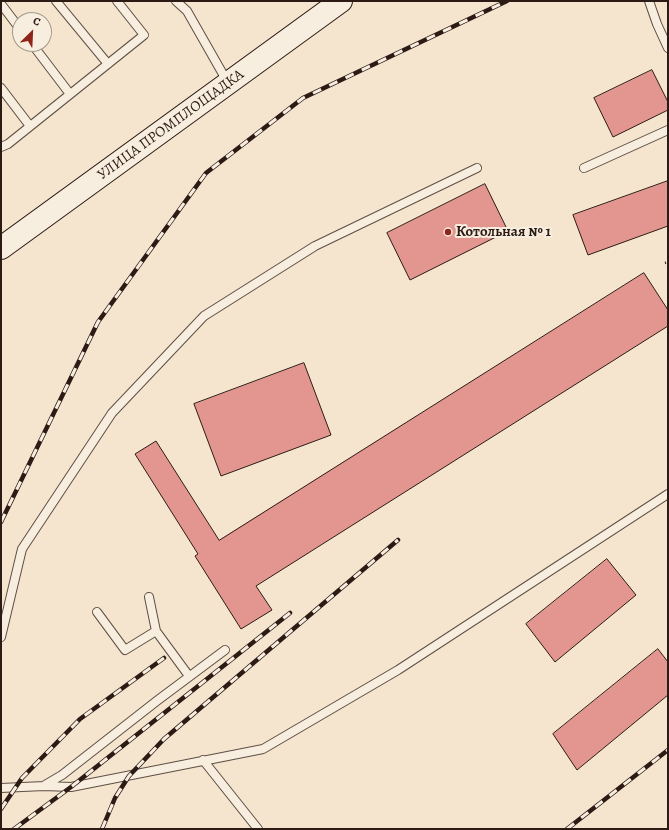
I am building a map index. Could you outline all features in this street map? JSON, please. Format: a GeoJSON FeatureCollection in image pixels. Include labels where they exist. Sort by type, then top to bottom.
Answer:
{"type":"FeatureCollection","features":[{"type":"Feature","properties":{"kind":"street","name":"УЛИЦА ПРОМПЛОЩАДКА"},"geometry":{"type":"LineString","coordinates":[[1,248],[341,1]]}},
{"type":"Feature","properties":{"kind":"lane"},"geometry":{"type":"LineString","coordinates":[[56,1],[108,64]]}},
{"type":"Feature","properties":{"kind":"lane"},"geometry":{"type":"LineString","coordinates":[[1,147],[8,144],[144,35],[118,1]]}},
{"type":"Feature","properties":{"kind":"lane"},"geometry":{"type":"LineString","coordinates":[[176,1],[187,11],[228,83]]}},
{"type":"Feature","properties":{"kind":"lane"},"geometry":{"type":"LineString","coordinates":[[649,1],[657,24],[668,48]]}},
{"type":"Feature","properties":{"kind":"lane"},"geometry":{"type":"LineString","coordinates":[[1,4],[12,18]]}},
{"type":"Feature","properties":{"kind":"lane"},"geometry":{"type":"LineString","coordinates":[[38,52],[70,94]]}},
{"type":"Feature","properties":{"kind":"lane"},"geometry":{"type":"LineString","coordinates":[[1,88],[30,126]]}},
{"type":"Feature","properties":{"kind":"lane"},"geometry":{"type":"LineString","coordinates":[[584,168],[668,130]]}},
{"type":"Feature","properties":{"kind":"lane"},"geometry":{"type":"LineString","coordinates":[[1,637],[22,549],[112,413],[204,316],[314,246],[477,168]]}},
{"type":"Feature","properties":{"kind":"lane"},"geometry":{"type":"LineString","coordinates":[[1,788],[44,786],[71,787],[263,749],[398,670],[668,494]]}},
{"type":"Feature","properties":{"kind":"lane"},"geometry":{"type":"LineString","coordinates":[[149,597],[156,631],[189,676]]}},
{"type":"Feature","properties":{"kind":"lane"},"geometry":{"type":"LineString","coordinates":[[98,612],[125,650],[156,631]]}},
{"type":"Feature","properties":{"kind":"lane"},"geometry":{"type":"LineString","coordinates":[[44,786],[62,775],[152,704],[225,650]]}},
{"type":"Feature","properties":{"kind":"lane"},"geometry":{"type":"LineString","coordinates":[[203,760],[258,829]]}},
{"type":"Feature","properties":{"kind":"building"},"geometry":{"type":"Polygon","coordinates":[[[652,70],[668,102],[668,110],[613,137],[594,98],[652,70]]]}},
{"type":"Feature","properties":{"kind":"building"},"geometry":{"type":"Polygon","coordinates":[[[668,181],[668,226],[588,255],[573,215],[668,181]]]}},
{"type":"Feature","properties":{"kind":"building","name":"Котольная № 1"},"geometry":{"type":"Polygon","coordinates":[[[485,184],[508,231],[410,280],[387,233],[485,184]]]}},
{"type":"Feature","properties":{"kind":"building"},"geometry":{"type":"Polygon","coordinates":[[[644,273],[668,310],[668,326],[256,586],[272,610],[241,629],[195,556],[198,554],[135,454],[156,441],[219,540],[644,273]]]}},
{"type":"Feature","properties":{"kind":"building"},"geometry":{"type":"Polygon","coordinates":[[[304,363],[331,435],[221,476],[194,404],[304,363]]]}},
{"type":"Feature","properties":{"kind":"building"},"geometry":{"type":"Polygon","coordinates":[[[607,559],[636,595],[555,662],[526,624],[607,559]]]}},
{"type":"Feature","properties":{"kind":"building"},"geometry":{"type":"Polygon","coordinates":[[[658,649],[668,662],[668,695],[577,770],[553,734],[658,649]]]}},
{"type":"Feature","properties":{"kind":"railway"},"geometry":{"type":"LineString","coordinates":[[1,522],[98,322],[206,173],[303,98],[507,1]]}},
{"type":"Feature","properties":{"kind":"railway"},"geometry":{"type":"LineString","coordinates":[[102,829],[115,798],[129,776],[164,739],[398,540]]}},
{"type":"Feature","properties":{"kind":"railway"},"geometry":{"type":"LineString","coordinates":[[14,829],[71,787],[290,613]]}},
{"type":"Feature","properties":{"kind":"railway"},"geometry":{"type":"LineString","coordinates":[[1,809],[22,778],[80,719],[164,658]]}},
{"type":"Feature","properties":{"kind":"railway"},"geometry":{"type":"LineString","coordinates":[[567,829],[668,750]]}},
{"type":"Feature","properties":{"kind":"place","name":"Котольная № 1"},"geometry":{"type":"Point","coordinates":[448,232]}}]}
